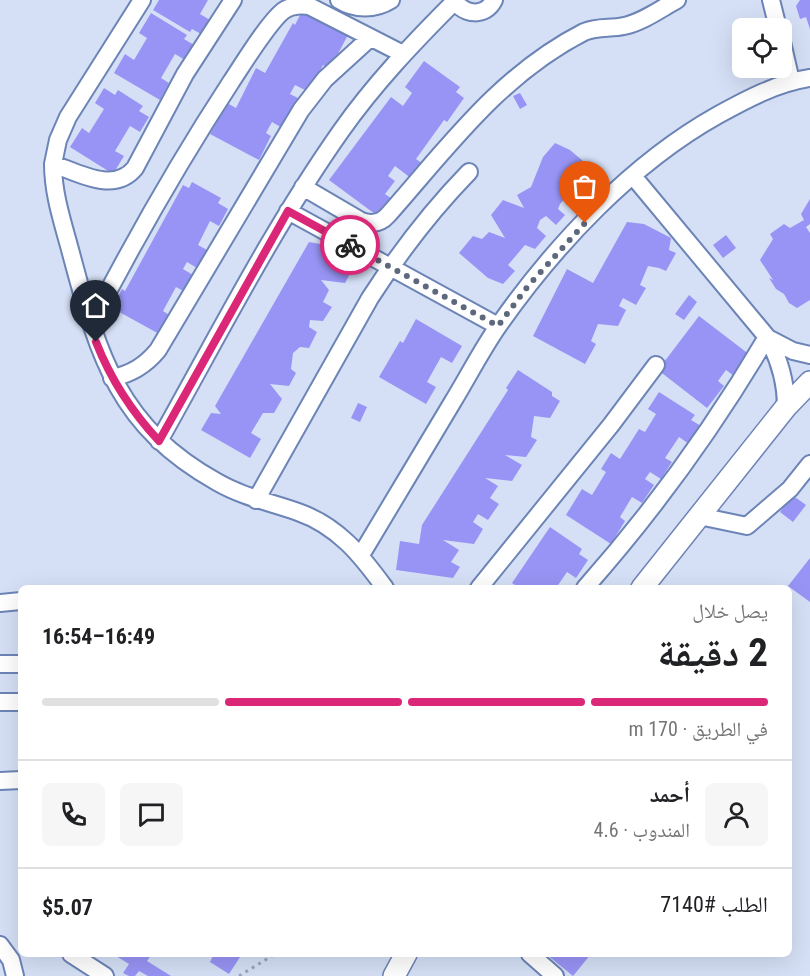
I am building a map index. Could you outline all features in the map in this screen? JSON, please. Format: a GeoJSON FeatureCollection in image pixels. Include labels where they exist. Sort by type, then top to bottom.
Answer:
{"type":"FeatureCollection","features":[{"type":"Feature","properties":{"kind":"main road"},"geometry":{"type":"LineString","coordinates":[[644,585],[786,407],[810,382]]}},
{"type":"Feature","properties":{"kind":"main road"},"geometry":{"type":"LineString","coordinates":[[394,976],[404,957]]}},
{"type":"Feature","properties":{"kind":"street"},"geometry":{"type":"LineString","coordinates":[[142,0],[68,117],[58,140],[53,164],[55,196],[103,361],[130,408],[159,441],[218,483],[256,500],[315,519],[342,536],[361,555],[383,585]]}},
{"type":"Feature","properties":{"kind":"street"},"geometry":{"type":"LineString","coordinates":[[53,164],[108,182],[122,180],[130,175],[185,74],[233,0]]}},
{"type":"Feature","properties":{"kind":"street"},"geometry":{"type":"LineString","coordinates":[[339,0],[351,6],[369,8],[390,0]]}},
{"type":"Feature","properties":{"kind":"street"},"geometry":{"type":"LineString","coordinates":[[159,441],[288,211],[348,122],[403,54],[454,1],[460,8],[477,13],[485,10],[494,0]]}},
{"type":"Feature","properties":{"kind":"street"},"geometry":{"type":"LineString","coordinates":[[303,187],[362,221],[379,222],[388,215],[476,114],[522,72],[561,45],[588,30],[632,24],[677,0]]}},
{"type":"Feature","properties":{"kind":"street"},"geometry":{"type":"LineString","coordinates":[[771,0],[776,18]]}},
{"type":"Feature","properties":{"kind":"street"},"geometry":{"type":"LineString","coordinates":[[91,324],[156,202],[200,129],[241,67],[281,13],[294,6],[309,6],[403,54]]}},
{"type":"Feature","properties":{"kind":"street"},"geometry":{"type":"LineString","coordinates":[[112,378],[133,372],[158,350],[301,110],[332,71],[370,38]]}},
{"type":"Feature","properties":{"kind":"street"},"geometry":{"type":"LineString","coordinates":[[361,555],[498,326],[561,247],[633,176],[681,138],[707,121],[753,97],[791,81],[810,78]]}},
{"type":"Feature","properties":{"kind":"street"},"geometry":{"type":"LineString","coordinates":[[256,500],[390,267],[427,218],[469,172]]}},
{"type":"Feature","properties":{"kind":"street"},"geometry":{"type":"LineString","coordinates":[[633,176],[767,337],[780,363],[786,393],[786,407]]}},
{"type":"Feature","properties":{"kind":"street"},"geometry":{"type":"LineString","coordinates":[[288,211],[498,326]]}},
{"type":"Feature","properties":{"kind":"street"},"geometry":{"type":"LineString","coordinates":[[767,337],[793,351],[810,355]]}},
{"type":"Feature","properties":{"kind":"street"},"geometry":{"type":"LineString","coordinates":[[588,585],[680,472],[722,411],[767,337]]}},
{"type":"Feature","properties":{"kind":"street"},"geometry":{"type":"LineString","coordinates":[[481,585],[611,425],[656,365]]}},
{"type":"Feature","properties":{"kind":"street"},"geometry":{"type":"LineString","coordinates":[[699,516],[747,526],[790,489],[810,464]]}},
{"type":"Feature","properties":{"kind":"street"},"geometry":{"type":"LineString","coordinates":[[0,603],[18,601]]}},
{"type":"Feature","properties":{"kind":"street"},"geometry":{"type":"LineString","coordinates":[[0,664],[18,664]]}},
{"type":"Feature","properties":{"kind":"street"},"geometry":{"type":"LineString","coordinates":[[0,702],[18,702]]}},
{"type":"Feature","properties":{"kind":"street"},"geometry":{"type":"LineString","coordinates":[[0,781],[18,780]]}},
{"type":"Feature","properties":{"kind":"street"},"geometry":{"type":"LineString","coordinates":[[0,945],[10,960],[15,976]]}},
{"type":"Feature","properties":{"kind":"street"},"geometry":{"type":"LineString","coordinates":[[76,957],[105,976]]}},
{"type":"Feature","properties":{"kind":"street"},"geometry":{"type":"LineString","coordinates":[[533,957],[555,976]]}},
{"type":"Feature","properties":{"kind":"path"},"geometry":{"type":"LineString","coordinates":[[239,976],[270,957]]}},
{"type":"Feature","properties":{"kind":"building"},"geometry":{"type":"Polygon","coordinates":[[[159,0],[208,0],[200,14],[210,20],[201,34],[192,29],[190,32],[153,10],[159,0]]]}},
{"type":"Feature","properties":{"kind":"building"},"geometry":{"type":"Polygon","coordinates":[[[800,0],[810,0],[810,29],[806,17],[800,19],[796,6],[800,0]]]}},
{"type":"Feature","properties":{"kind":"building"},"geometry":{"type":"Polygon","coordinates":[[[303,9],[349,33],[330,69],[323,65],[309,92],[295,85],[290,94],[300,99],[284,129],[272,122],[266,133],[271,136],[259,160],[210,134],[227,103],[236,108],[256,68],[265,73],[303,9]]]}},
{"type":"Feature","properties":{"kind":"building"},"geometry":{"type":"Polygon","coordinates":[[[151,13],[187,35],[184,39],[194,45],[185,60],[175,54],[161,78],[169,83],[160,100],[114,73],[125,54],[134,60],[147,38],[139,33],[151,13]]]}},
{"type":"Feature","properties":{"kind":"building"},"geometry":{"type":"Polygon","coordinates":[[[424,61],[460,87],[456,92],[464,98],[447,122],[444,120],[416,159],[423,164],[412,179],[395,166],[388,176],[395,181],[385,194],[392,199],[379,217],[329,180],[391,97],[403,106],[412,93],[405,87],[424,61]]]}},
{"type":"Feature","properties":{"kind":"building"},"geometry":{"type":"Polygon","coordinates":[[[104,88],[115,95],[118,90],[143,106],[139,111],[149,117],[140,132],[130,126],[115,151],[124,156],[113,174],[70,147],[82,128],[89,133],[104,109],[95,103],[104,88]]]}},
{"type":"Feature","properties":{"kind":"building"},"geometry":{"type":"Polygon","coordinates":[[[520,93],[527,105],[520,109],[513,96],[520,93]]]}},
{"type":"Feature","properties":{"kind":"building"},"geometry":{"type":"Polygon","coordinates":[[[555,143],[570,150],[583,161],[595,180],[585,191],[575,187],[560,204],[558,209],[565,215],[556,225],[546,216],[540,220],[537,228],[546,236],[535,249],[525,245],[508,265],[515,271],[503,284],[488,278],[459,253],[473,236],[482,239],[489,232],[505,238],[491,215],[503,200],[524,208],[517,195],[531,187],[543,157],[555,143]]]}},
{"type":"Feature","properties":{"kind":"building"},"geometry":{"type":"Polygon","coordinates":[[[192,182],[221,198],[218,203],[228,209],[219,226],[210,221],[198,245],[207,250],[197,268],[187,262],[183,269],[193,275],[185,292],[176,287],[163,311],[171,316],[161,335],[112,308],[122,289],[125,291],[183,185],[189,188],[192,182]]]}},
{"type":"Feature","properties":{"kind":"building"},"geometry":{"type":"Polygon","coordinates":[[[810,199],[810,224],[806,227],[810,233],[810,300],[797,308],[776,289],[760,260],[773,239],[770,234],[784,224],[790,228],[804,220],[801,214],[810,199]]]}},
{"type":"Feature","properties":{"kind":"building"},"geometry":{"type":"Polygon","coordinates":[[[627,222],[644,224],[671,238],[669,250],[676,253],[666,271],[648,266],[640,285],[646,288],[636,305],[623,298],[619,306],[626,310],[618,326],[598,324],[591,341],[596,344],[585,364],[533,336],[567,269],[593,283],[627,222]]]}},
{"type":"Feature","properties":{"kind":"building"},"geometry":{"type":"Polygon","coordinates":[[[726,235],[736,248],[723,258],[713,245],[726,235]]]}},
{"type":"Feature","properties":{"kind":"building"},"geometry":{"type":"Polygon","coordinates":[[[309,242],[326,245],[341,253],[353,268],[345,283],[321,280],[329,290],[323,302],[332,307],[323,321],[310,320],[309,327],[317,332],[309,348],[300,347],[293,353],[291,369],[296,373],[289,386],[270,384],[282,399],[274,413],[263,413],[251,433],[261,439],[250,458],[201,430],[211,413],[221,414],[215,406],[309,242]]]}},
{"type":"Feature","properties":{"kind":"building"},"geometry":{"type":"Polygon","coordinates":[[[689,295],[697,302],[684,320],[675,314],[689,295]]]}},
{"type":"Feature","properties":{"kind":"building"},"geometry":{"type":"Polygon","coordinates":[[[699,316],[750,355],[734,376],[726,370],[718,381],[724,386],[707,408],[658,370],[699,316]]]}},
{"type":"Feature","properties":{"kind":"building"},"geometry":{"type":"Polygon","coordinates":[[[416,319],[462,346],[452,363],[441,357],[427,382],[436,387],[426,404],[379,377],[400,341],[403,343],[416,319]]]}},
{"type":"Feature","properties":{"kind":"building"},"geometry":{"type":"Polygon","coordinates":[[[518,370],[552,392],[552,396],[560,401],[550,418],[534,416],[531,437],[537,440],[526,457],[505,455],[522,465],[512,481],[485,478],[498,486],[490,498],[499,504],[488,520],[478,514],[473,522],[483,529],[474,544],[443,540],[459,550],[451,562],[460,567],[453,578],[396,570],[400,541],[419,544],[422,525],[508,390],[506,388],[518,370]]]}},
{"type":"Feature","properties":{"kind":"building"},"geometry":{"type":"Polygon","coordinates":[[[659,392],[695,415],[691,420],[701,426],[689,444],[679,437],[665,458],[672,462],[661,479],[650,472],[645,479],[654,485],[642,503],[632,497],[620,517],[625,521],[611,544],[566,515],[582,489],[592,495],[606,472],[601,469],[611,453],[620,459],[639,429],[645,432],[656,414],[648,409],[659,392]]]}},
{"type":"Feature","properties":{"kind":"building"},"geometry":{"type":"Polygon","coordinates":[[[358,403],[367,407],[360,422],[351,418],[358,403]]]}},
{"type":"Feature","properties":{"kind":"building"},"geometry":{"type":"Polygon","coordinates":[[[792,495],[806,505],[793,522],[780,512],[792,495]]]}},
{"type":"Feature","properties":{"kind":"building"},"geometry":{"type":"Polygon","coordinates":[[[550,527],[582,549],[579,554],[588,560],[576,578],[567,572],[558,585],[515,585],[512,583],[550,527]]]}},
{"type":"Feature","properties":{"kind":"building"},"geometry":{"type":"Polygon","coordinates":[[[810,558],[810,602],[792,589],[792,585],[789,585],[810,558]]]}},
{"type":"Feature","properties":{"kind":"building"},"geometry":{"type":"Polygon","coordinates":[[[118,957],[150,957],[147,961],[171,976],[148,976],[139,971],[135,976],[129,976],[123,973],[129,964],[118,957]]]}},
{"type":"Feature","properties":{"kind":"building"},"geometry":{"type":"Polygon","coordinates":[[[212,957],[240,957],[229,974],[210,962],[212,957]]]}},
{"type":"Feature","properties":{"kind":"building"},"geometry":{"type":"Polygon","coordinates":[[[550,957],[589,957],[573,976],[550,957]]]}},
{"type":"Feature","properties":{"kind":"way so far"},"geometry":{"type":"LineString","coordinates":[[350,245],[498,326],[528,286],[585,223]]}},
{"type":"Feature","properties":{"kind":"route"},"geometry":{"type":"LineString","coordinates":[[96,342],[103,361],[125,401],[159,441],[288,211],[350,245]]}}]}
